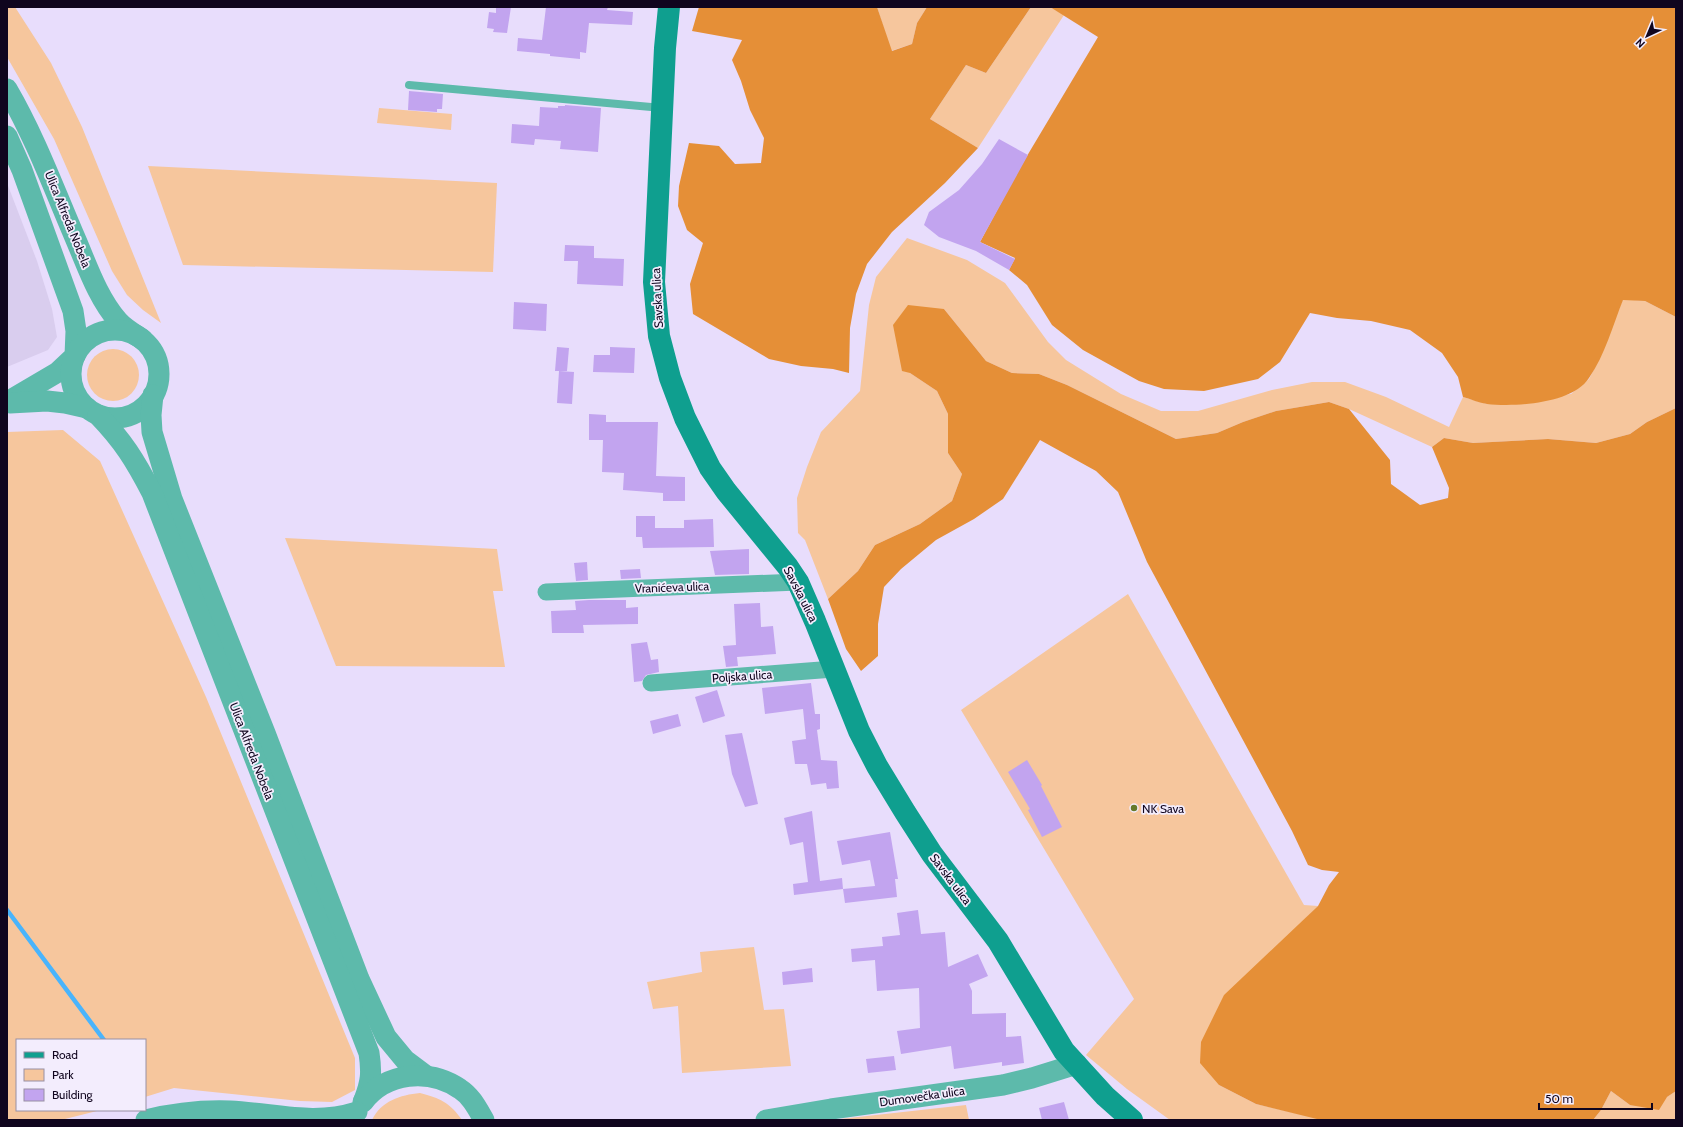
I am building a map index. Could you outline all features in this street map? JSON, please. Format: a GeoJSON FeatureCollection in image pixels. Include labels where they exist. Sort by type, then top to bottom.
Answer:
{"type":"FeatureCollection","features":[{"type":"Feature","properties":{"kind":"main road","name":"Savska ulica"},"geometry":{"type":"LineString","coordinates":[[669,7],[654,282],[656,314],[663,351],[685,418],[710,468],[726,491],[788,567],[798,582],[859,731],[877,766],[905,812],[932,854],[998,941],[1056,1040],[1105,1096],[1132,1120]]}},
{"type":"Feature","properties":{"kind":"street","name":"Ulica Alfreda Nobela"},"geometry":{"type":"LineString","coordinates":[[7,89],[23,117],[44,162],[92,278],[106,305],[118,322],[142,340]]}},
{"type":"Feature","properties":{"kind":"street","name":"Ulica Alfreda Nobela"},"geometry":{"type":"LineString","coordinates":[[7,136],[22,170],[73,311],[76,331],[74,356]]}},
{"type":"Feature","properties":{"kind":"street"},"geometry":{"type":"LineString","coordinates":[[117,330],[130,333],[142,340],[150,348],[156,359],[158,383],[153,395],[146,405],[135,413],[123,417],[110,418],[64,403],[47,401],[7,403],[58,372],[92,336],[104,331],[117,330]]}},
{"type":"Feature","properties":{"kind":"street"},"geometry":{"type":"LineString","coordinates":[[74,356],[71,370],[72,384],[77,397],[92,412]]}},
{"type":"Feature","properties":{"kind":"street","name":"Ulica Alfreda Nobela"},"geometry":{"type":"LineString","coordinates":[[153,395],[151,415],[152,432],[172,499],[262,725],[359,979],[386,1037],[405,1060],[425,1075]]}},
{"type":"Feature","properties":{"kind":"street","name":"Ulica Alfreda Nobela"},"geometry":{"type":"LineString","coordinates":[[92,412],[117,435],[135,460],[158,508],[369,1053],[372,1074],[370,1086],[358,1111]]}},
{"type":"Feature","properties":{"kind":"street","name":"Vranićeva ulica"},"geometry":{"type":"LineString","coordinates":[[546,592],[798,582]]}},
{"type":"Feature","properties":{"kind":"street","name":"Poljska ulica"},"geometry":{"type":"LineString","coordinates":[[651,684],[834,669]]}},
{"type":"Feature","properties":{"kind":"street","name":"Dumovečka ulica"},"geometry":{"type":"LineString","coordinates":[[766,1120],[1002,1084],[1032,1078],[1077,1064]]}},
{"type":"Feature","properties":{"kind":"street"},"geometry":{"type":"LineString","coordinates":[[146,1120],[193,1112],[288,1119],[329,1119],[358,1111],[382,1086],[402,1077],[425,1075],[444,1080],[461,1089],[474,1103],[484,1120]]}},
{"type":"Feature","properties":{"kind":"lane"},"geometry":{"type":"LineString","coordinates":[[410,85],[663,108]]}},
{"type":"Feature","properties":{"kind":"shaded area"},"geometry":{"type":"Polygon","coordinates":[[[699,7],[877,7],[892,51],[912,44],[917,23],[927,7],[1031,7],[986,73],[966,65],[930,119],[978,148],[945,183],[892,232],[867,264],[856,294],[850,328],[849,373],[833,369],[801,366],[769,359],[693,314],[690,284],[703,243],[687,230],[678,206],[679,186],[689,143],[719,146],[735,164],[761,163],[764,138],[750,110],[741,81],[732,60],[742,40],[692,31],[699,7]]]}},
{"type":"Feature","properties":{"kind":"shaded area"},"geometry":{"type":"Polygon","coordinates":[[[1050,7],[1676,7],[1676,317],[1645,301],[1623,300],[1600,360],[1589,378],[1581,387],[1557,398],[1527,404],[1487,404],[1463,397],[1458,377],[1442,353],[1410,330],[1371,321],[1337,318],[1310,313],[1280,362],[1258,379],[1204,391],[1164,389],[1139,381],[1083,350],[1052,325],[1027,285],[1009,270],[1015,258],[980,242],[1018,171],[1098,37],[1050,7]]]}},
{"type":"Feature","properties":{"kind":"shaded area"},"geometry":{"type":"Polygon","coordinates":[[[7,183],[37,261],[52,309],[57,337],[48,350],[7,367],[7,183]]]}},
{"type":"Feature","properties":{"kind":"shaded area"},"geometry":{"type":"Polygon","coordinates":[[[908,305],[944,309],[986,361],[1012,373],[1039,374],[1067,385],[1176,439],[1217,433],[1243,422],[1276,411],[1329,402],[1349,409],[1390,460],[1391,484],[1420,505],[1448,498],[1449,488],[1432,447],[1444,438],[1473,443],[1548,439],[1596,443],[1630,434],[1647,422],[1676,408],[1676,1091],[1667,1097],[1659,1110],[1630,1105],[1611,1091],[1601,1110],[1593,1120],[1317,1119],[1256,1104],[1219,1085],[1200,1063],[1201,1042],[1224,995],[1318,906],[1329,885],[1339,872],[1322,870],[1308,865],[1292,831],[1147,562],[1118,492],[1096,471],[1040,440],[1003,499],[974,519],[936,540],[901,569],[884,587],[878,624],[878,656],[861,671],[846,649],[828,599],[858,571],[875,545],[920,524],[952,501],[962,474],[948,453],[948,414],[937,391],[910,373],[902,371],[893,325],[908,305]]]}},
{"type":"Feature","properties":{"kind":"green space"},"geometry":{"type":"Polygon","coordinates":[[[7,7],[15,7],[51,63],[82,127],[161,323],[143,310],[127,295],[112,271],[54,139],[7,57],[7,7]]]}},
{"type":"Feature","properties":{"kind":"green space"},"geometry":{"type":"Polygon","coordinates":[[[877,7],[927,7],[917,23],[912,44],[891,51],[877,7]]]}},
{"type":"Feature","properties":{"kind":"green space"},"geometry":{"type":"Polygon","coordinates":[[[1031,7],[1050,7],[1064,15],[978,148],[930,119],[966,65],[986,73],[1031,7]]]}},
{"type":"Feature","properties":{"kind":"green space"},"geometry":{"type":"Polygon","coordinates":[[[379,108],[452,114],[451,130],[377,123],[379,108]]]}},
{"type":"Feature","properties":{"kind":"green space"},"geometry":{"type":"Polygon","coordinates":[[[148,166],[497,183],[493,272],[183,265],[148,166]]]}},
{"type":"Feature","properties":{"kind":"green space"},"geometry":{"type":"Polygon","coordinates":[[[907,238],[967,260],[1005,283],[1048,342],[1066,360],[1121,394],[1161,411],[1198,411],[1272,390],[1312,382],[1345,382],[1386,397],[1449,427],[1463,397],[1487,404],[1571,394],[1589,379],[1601,355],[1623,299],[1645,301],[1676,317],[1676,408],[1647,422],[1630,434],[1596,443],[1548,439],[1473,443],[1444,438],[1432,447],[1349,409],[1329,402],[1276,411],[1243,422],[1217,433],[1176,439],[1067,385],[1039,374],[1012,373],[986,361],[944,309],[910,373],[937,391],[948,414],[948,453],[962,474],[952,501],[920,524],[875,545],[858,571],[828,599],[805,540],[798,533],[797,498],[821,432],[860,391],[869,305],[876,277],[907,238]]]}},
{"type":"Feature","properties":{"kind":"green space"},"geometry":{"type":"Polygon","coordinates":[[[113,349],[123,351],[131,357],[137,365],[139,375],[137,385],[131,393],[123,399],[113,401],[103,399],[95,393],[89,385],[87,375],[89,365],[95,357],[103,351],[113,349]]]}},
{"type":"Feature","properties":{"kind":"green space"},"geometry":{"type":"Polygon","coordinates":[[[63,430],[100,461],[206,697],[355,1058],[355,1090],[332,1102],[300,1101],[174,1088],[146,1097],[146,1039],[16,1039],[16,1111],[97,1111],[61,1120],[7,1120],[7,432],[63,430]]]}},
{"type":"Feature","properties":{"kind":"green space"},"geometry":{"type":"Polygon","coordinates":[[[285,538],[497,549],[503,591],[493,591],[505,667],[336,666],[285,538]]]}},
{"type":"Feature","properties":{"kind":"green space","name":"NK Sava"},"geometry":{"type":"Polygon","coordinates":[[[1128,594],[1304,905],[1318,906],[1288,936],[1219,1085],[1256,1104],[1325,1120],[1170,1120],[1127,1089],[1086,1055],[1134,999],[961,710],[1128,594]]]}},
{"type":"Feature","properties":{"kind":"green space"},"geometry":{"type":"Polygon","coordinates":[[[754,947],[764,1010],[784,1009],[791,1066],[682,1073],[678,1006],[653,1009],[647,982],[702,972],[700,952],[754,947]]]}},
{"type":"Feature","properties":{"kind":"green space"},"geometry":{"type":"Polygon","coordinates":[[[1611,1091],[1630,1105],[1667,1097],[1676,1091],[1676,1120],[1593,1120],[1601,1110],[1611,1091]]]}},
{"type":"Feature","properties":{"kind":"green space"},"geometry":{"type":"Polygon","coordinates":[[[420,1093],[439,1099],[449,1105],[462,1120],[372,1120],[380,1108],[392,1100],[405,1095],[420,1093]]]}},
{"type":"Feature","properties":{"kind":"green space"},"geometry":{"type":"Polygon","coordinates":[[[966,1105],[969,1120],[831,1120],[966,1105]]]}},
{"type":"Feature","properties":{"kind":"building"},"geometry":{"type":"Polygon","coordinates":[[[496,7],[511,7],[507,33],[493,32],[494,29],[487,28],[489,12],[496,13],[496,7]]]}},
{"type":"Feature","properties":{"kind":"building"},"geometry":{"type":"Polygon","coordinates":[[[546,7],[608,7],[607,10],[633,12],[632,25],[589,23],[586,53],[580,52],[580,59],[517,51],[518,38],[542,40],[546,7]]]}},
{"type":"Feature","properties":{"kind":"building"},"geometry":{"type":"Polygon","coordinates":[[[409,91],[443,94],[442,109],[437,109],[437,112],[408,110],[409,91]]]}},
{"type":"Feature","properties":{"kind":"building"},"geometry":{"type":"Polygon","coordinates":[[[565,105],[601,108],[598,152],[560,149],[561,141],[535,139],[534,145],[511,143],[512,124],[539,126],[540,107],[558,108],[558,106],[565,105]]]}},
{"type":"Feature","properties":{"kind":"building"},"geometry":{"type":"Polygon","coordinates":[[[999,139],[1028,155],[980,242],[1015,259],[1009,270],[976,251],[939,237],[924,225],[929,212],[959,190],[982,164],[999,139]]]}},
{"type":"Feature","properties":{"kind":"building"},"geometry":{"type":"Polygon","coordinates":[[[565,245],[594,246],[594,258],[624,259],[623,286],[577,284],[578,261],[564,261],[565,245]]]}},
{"type":"Feature","properties":{"kind":"building"},"geometry":{"type":"Polygon","coordinates":[[[514,302],[547,304],[546,331],[513,329],[514,302]]]}},
{"type":"Feature","properties":{"kind":"building"},"geometry":{"type":"Polygon","coordinates":[[[557,347],[569,348],[567,371],[555,371],[557,347]]]}},
{"type":"Feature","properties":{"kind":"building"},"geometry":{"type":"Polygon","coordinates":[[[610,347],[635,348],[634,373],[593,372],[594,355],[610,355],[610,347]]]}},
{"type":"Feature","properties":{"kind":"building"},"geometry":{"type":"Polygon","coordinates":[[[559,371],[574,372],[572,404],[557,403],[559,371]]]}},
{"type":"Feature","properties":{"kind":"building"},"geometry":{"type":"Polygon","coordinates":[[[589,414],[606,415],[606,422],[658,422],[656,476],[685,477],[685,501],[663,501],[663,493],[623,490],[624,473],[602,472],[603,440],[589,440],[589,414]]]}},
{"type":"Feature","properties":{"kind":"building"},"geometry":{"type":"Polygon","coordinates":[[[636,516],[655,516],[655,528],[684,528],[684,520],[713,519],[714,547],[643,548],[642,537],[636,537],[636,516]]]}},
{"type":"Feature","properties":{"kind":"building"},"geometry":{"type":"Polygon","coordinates":[[[749,549],[749,574],[715,575],[710,551],[749,549]]]}},
{"type":"Feature","properties":{"kind":"building"},"geometry":{"type":"Polygon","coordinates":[[[587,562],[588,580],[576,581],[574,563],[587,562]]]}},
{"type":"Feature","properties":{"kind":"building"},"geometry":{"type":"Polygon","coordinates":[[[640,569],[641,578],[621,579],[620,570],[640,569]]]}},
{"type":"Feature","properties":{"kind":"building"},"geometry":{"type":"Polygon","coordinates":[[[626,600],[626,608],[638,607],[638,624],[583,625],[584,633],[552,633],[551,611],[576,610],[575,601],[626,600]]]}},
{"type":"Feature","properties":{"kind":"building"},"geometry":{"type":"Polygon","coordinates":[[[760,603],[761,627],[773,626],[776,654],[737,657],[738,666],[726,667],[723,646],[736,645],[734,604],[760,603]]]}},
{"type":"Feature","properties":{"kind":"building"},"geometry":{"type":"Polygon","coordinates":[[[647,642],[651,660],[658,659],[659,672],[646,675],[642,681],[634,682],[631,644],[647,642]]]}},
{"type":"Feature","properties":{"kind":"building"},"geometry":{"type":"Polygon","coordinates":[[[811,683],[815,714],[820,714],[820,729],[817,730],[821,760],[837,761],[839,788],[827,789],[826,783],[811,785],[807,764],[795,764],[792,741],[806,739],[803,709],[765,714],[762,688],[811,683]]]}},
{"type":"Feature","properties":{"kind":"building"},"geometry":{"type":"Polygon","coordinates":[[[717,690],[725,716],[703,723],[695,697],[717,690]]]}},
{"type":"Feature","properties":{"kind":"building"},"geometry":{"type":"Polygon","coordinates":[[[678,714],[681,726],[653,734],[650,721],[678,714]]]}},
{"type":"Feature","properties":{"kind":"building"},"geometry":{"type":"Polygon","coordinates":[[[742,733],[758,804],[745,807],[732,774],[725,735],[742,733]]]}},
{"type":"Feature","properties":{"kind":"building"},"geometry":{"type":"Polygon","coordinates":[[[1027,760],[1042,785],[1041,786],[1062,827],[1042,837],[1028,810],[1030,809],[1008,772],[1027,760]]]}},
{"type":"Feature","properties":{"kind":"building"},"geometry":{"type":"Polygon","coordinates":[[[812,811],[820,881],[842,878],[843,889],[794,895],[793,884],[808,882],[803,842],[790,845],[784,818],[812,811]]]}},
{"type":"Feature","properties":{"kind":"building"},"geometry":{"type":"Polygon","coordinates":[[[890,832],[898,879],[895,879],[897,897],[845,903],[843,889],[875,886],[870,860],[842,865],[837,841],[890,832]]]}},
{"type":"Feature","properties":{"kind":"building"},"geometry":{"type":"Polygon","coordinates":[[[918,910],[921,934],[945,932],[948,967],[978,954],[988,976],[969,984],[972,991],[972,1014],[1006,1013],[1006,1037],[1021,1036],[1024,1063],[1002,1066],[1002,1062],[954,1069],[951,1046],[901,1054],[897,1031],[920,1028],[919,988],[877,991],[875,960],[852,962],[851,949],[883,946],[882,937],[900,935],[897,913],[918,910]]]}},
{"type":"Feature","properties":{"kind":"building"},"geometry":{"type":"Polygon","coordinates":[[[812,968],[813,982],[783,985],[782,972],[812,968]]]}},
{"type":"Feature","properties":{"kind":"building"},"geometry":{"type":"Polygon","coordinates":[[[894,1056],[896,1070],[868,1073],[866,1059],[894,1056]]]}},
{"type":"Feature","properties":{"kind":"building"},"geometry":{"type":"Polygon","coordinates":[[[1064,1102],[1069,1120],[1042,1120],[1039,1108],[1064,1102]]]}},
{"type":"Feature","properties":{"kind":"waterway"},"geometry":{"type":"LineString","coordinates":[[7,910],[103,1039]]}},
{"type":"Feature","properties":{"kind":"place","name":"NK Sava"},"geometry":{"type":"Point","coordinates":[1134,808]}}]}
